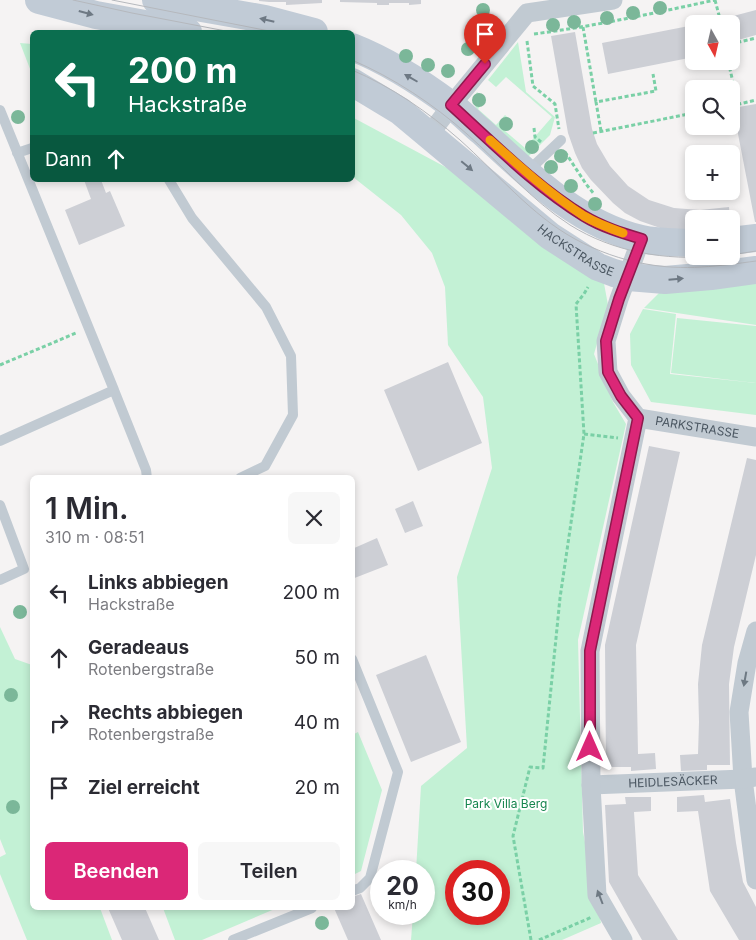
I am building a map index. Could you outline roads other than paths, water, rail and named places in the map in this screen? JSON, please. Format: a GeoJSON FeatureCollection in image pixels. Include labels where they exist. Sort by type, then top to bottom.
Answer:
{"type":"FeatureCollection","features":[{"type":"Feature","properties":{"kind":"main road"},"geometry":{"type":"LineString","coordinates":[[39,0],[96,15],[177,30]]}},
{"type":"Feature","properties":{"kind":"main road"},"geometry":{"type":"LineString","coordinates":[[156,0],[265,19],[306,30]]}},
{"type":"Feature","properties":{"kind":"main road"},"geometry":{"type":"LineString","coordinates":[[355,48],[416,81],[451,105],[556,197],[585,216],[604,226],[642,239],[685,242]]}},
{"type":"Feature","properties":{"kind":"main road","name":"HACKSTRASSE"},"geometry":{"type":"LineString","coordinates":[[355,84],[400,111],[550,236],[598,267],[628,278],[665,280],[756,270]]}},
{"type":"Feature","properties":{"kind":"main road"},"geometry":{"type":"LineString","coordinates":[[740,240],[756,238]]}},
{"type":"Feature","properties":{"kind":"street"},"geometry":{"type":"LineString","coordinates":[[429,135],[524,7],[613,0]]}},
{"type":"Feature","properties":{"kind":"street"},"geometry":{"type":"LineString","coordinates":[[623,940],[597,895],[591,785],[590,651],[638,418],[621,396],[608,372],[606,341],[642,239]]}},
{"type":"Feature","properties":{"kind":"street","name":"PARKSTRASSE"},"geometry":{"type":"LineString","coordinates":[[638,418],[756,437]]}},
{"type":"Feature","properties":{"kind":"street"},"geometry":{"type":"LineString","coordinates":[[756,631],[747,663],[739,712],[749,778],[756,880]]}},
{"type":"Feature","properties":{"kind":"street","name":"HEIDLESÄCKER"},"geometry":{"type":"LineString","coordinates":[[591,785],[749,778]]}},
{"type":"Feature","properties":{"kind":"lane"},"geometry":{"type":"LineString","coordinates":[[0,110],[147,475]]}},
{"type":"Feature","properties":{"kind":"lane"},"geometry":{"type":"LineString","coordinates":[[526,172],[561,140]]}},
{"type":"Feature","properties":{"kind":"lane"},"geometry":{"type":"LineString","coordinates":[[17,153],[30,149]]}},
{"type":"Feature","properties":{"kind":"lane"},"geometry":{"type":"LineString","coordinates":[[171,182],[192,218],[266,307],[291,356],[293,415],[265,466],[246,475]]}},
{"type":"Feature","properties":{"kind":"lane"},"geometry":{"type":"LineString","coordinates":[[0,441],[114,390]]}},
{"type":"Feature","properties":{"kind":"lane"},"geometry":{"type":"LineString","coordinates":[[0,505],[28,567],[0,580]]}},
{"type":"Feature","properties":{"kind":"lane"},"geometry":{"type":"LineString","coordinates":[[355,666],[398,772],[370,878],[360,888],[355,890]]}},
{"type":"Feature","properties":{"kind":"lane"},"geometry":{"type":"LineString","coordinates":[[233,940],[307,910]]}},
{"type":"Feature","properties":{"kind":"tram line"},"geometry":{"type":"LineString","coordinates":[[73,0],[221,30]]}},
{"type":"Feature","properties":{"kind":"tram line"},"geometry":{"type":"LineString","coordinates":[[112,0],[264,30]]}},
{"type":"Feature","properties":{"kind":"tram line"},"geometry":{"type":"LineString","coordinates":[[355,61],[398,83],[441,112],[480,145],[542,204],[570,225],[604,242],[622,248],[659,256],[685,257]]}},
{"type":"Feature","properties":{"kind":"tram line"},"geometry":{"type":"LineString","coordinates":[[355,71],[395,92],[435,120],[460,140],[529,206],[559,229],[583,243],[619,257],[660,266],[701,267],[756,261]]}},
{"type":"Feature","properties":{"kind":"tram line"},"geometry":{"type":"LineString","coordinates":[[740,254],[756,251]]}},
{"type":"Feature","properties":{"kind":"park label","name":"Park Villa Berg"},"geometry":{"type":"Point","coordinates":[506,804]}}]}
